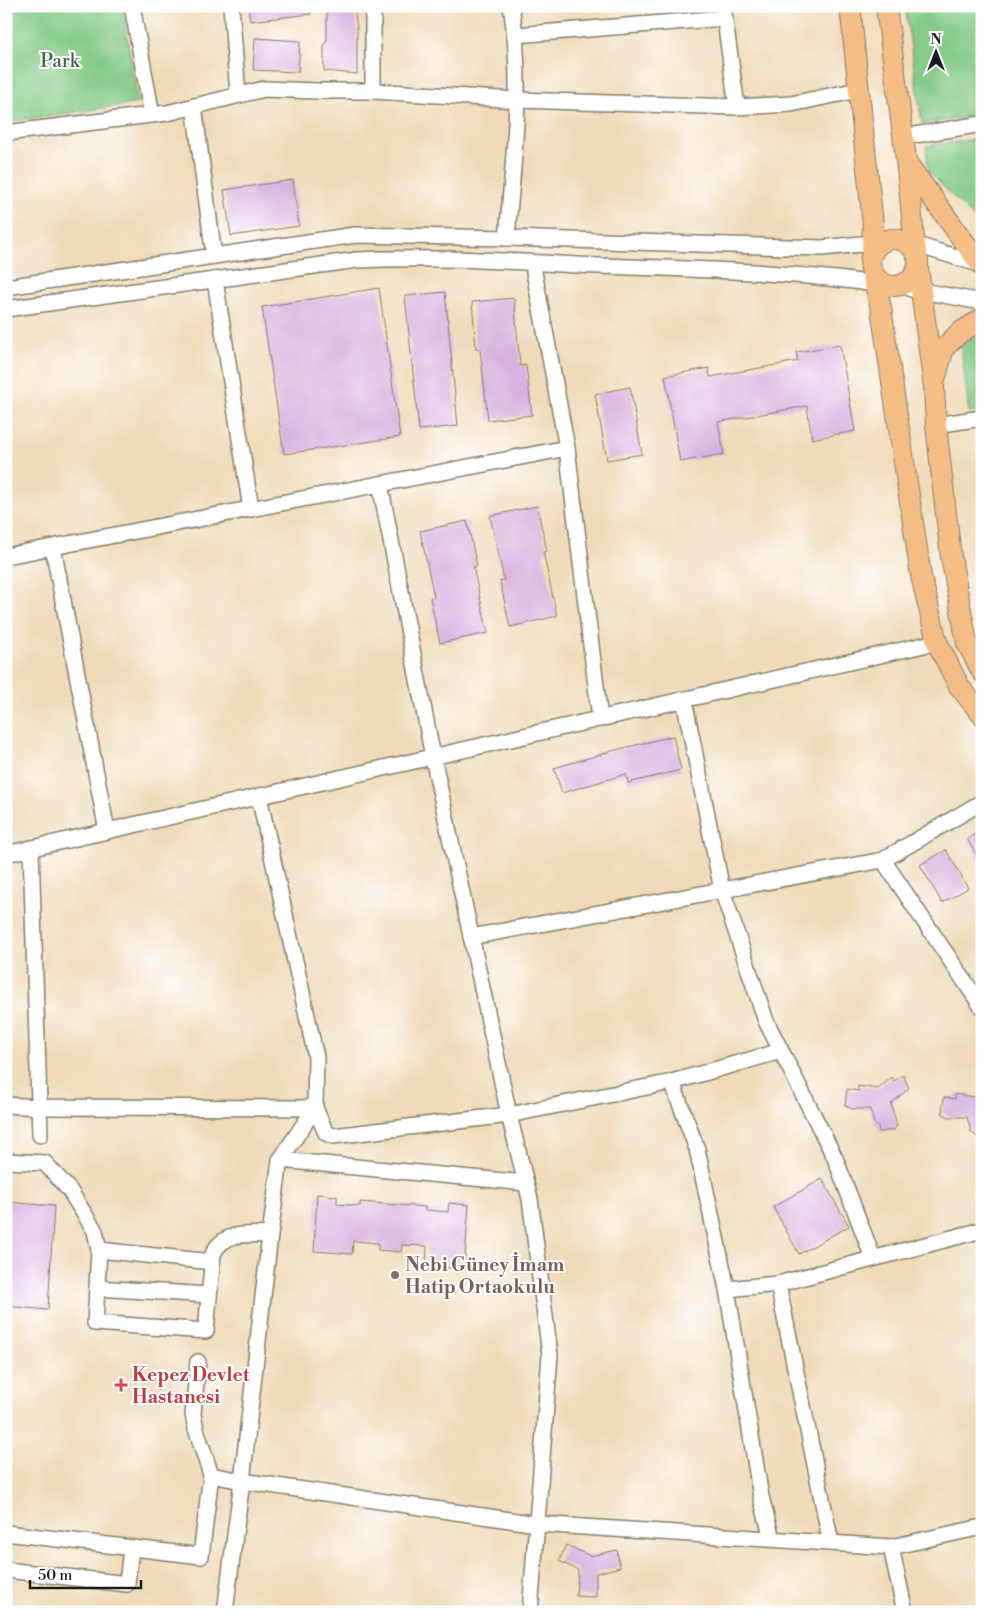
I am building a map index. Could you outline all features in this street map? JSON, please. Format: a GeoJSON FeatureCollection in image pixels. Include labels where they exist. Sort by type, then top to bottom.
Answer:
{"type":"FeatureCollection","features":[{"type":"Feature","properties":{"kind":"main road"},"geometry":{"type":"LineString","coordinates":[[850,6],[873,226],[879,266],[881,308],[921,576],[938,642],[959,686],[982,715]]}},
{"type":"Feature","properties":{"kind":"main road"},"geometry":{"type":"LineString","coordinates":[[879,266],[902,285],[915,275],[907,163],[886,6]]}},
{"type":"Feature","properties":{"kind":"main road"},"geometry":{"type":"LineString","coordinates":[[907,163],[981,265]]}},
{"type":"Feature","properties":{"kind":"main road"},"geometry":{"type":"LineString","coordinates":[[879,266],[890,239],[898,239],[914,252],[934,387],[936,424],[951,557],[982,672]]}},
{"type":"Feature","properties":{"kind":"main road"},"geometry":{"type":"LineString","coordinates":[[934,387],[938,365],[944,348],[959,333],[982,319]]}},
{"type":"Feature","properties":{"kind":"street"},"geometry":{"type":"LineString","coordinates":[[132,6],[152,114]]}},
{"type":"Feature","properties":{"kind":"street"},"geometry":{"type":"LineString","coordinates":[[231,6],[238,95]]}},
{"type":"Feature","properties":{"kind":"street"},"geometry":{"type":"LineString","coordinates":[[372,91],[374,6]]}},
{"type":"Feature","properties":{"kind":"street"},"geometry":{"type":"LineString","coordinates":[[507,238],[517,100],[516,35],[511,6]]}},
{"type":"Feature","properties":{"kind":"street"},"geometry":{"type":"LineString","coordinates":[[516,35],[724,12],[737,107]]}},
{"type":"Feature","properties":{"kind":"street"},"geometry":{"type":"LineString","coordinates":[[6,133],[152,114],[264,89],[372,91],[517,100],[737,107],[791,104],[858,90]]}},
{"type":"Feature","properties":{"kind":"street"},"geometry":{"type":"LineString","coordinates":[[194,106],[214,256]]}},
{"type":"Feature","properties":{"kind":"street"},"geometry":{"type":"LineString","coordinates":[[903,137],[982,124]]}},
{"type":"Feature","properties":{"kind":"street"},"geometry":{"type":"LineString","coordinates":[[6,287],[355,235],[822,248],[879,266],[920,290],[982,302]]}},
{"type":"Feature","properties":{"kind":"street"},"geometry":{"type":"LineString","coordinates":[[914,252],[981,265]]}},
{"type":"Feature","properties":{"kind":"street"},"geometry":{"type":"LineString","coordinates":[[6,309],[357,260],[406,258],[673,268],[827,277],[879,266]]}},
{"type":"Feature","properties":{"kind":"street"},"geometry":{"type":"LineString","coordinates":[[534,272],[567,448],[600,719]]}},
{"type":"Feature","properties":{"kind":"street"},"geometry":{"type":"LineString","coordinates":[[214,280],[252,509]]}},
{"type":"Feature","properties":{"kind":"street"},"geometry":{"type":"LineString","coordinates":[[936,424],[982,418]]}},
{"type":"Feature","properties":{"kind":"street"},"geometry":{"type":"LineString","coordinates":[[6,556],[567,448]]}},
{"type":"Feature","properties":{"kind":"street"},"geometry":{"type":"LineString","coordinates":[[380,484],[433,757],[509,1115],[530,1199],[550,1355],[530,1612]]}},
{"type":"Feature","properties":{"kind":"street"},"geometry":{"type":"LineString","coordinates":[[53,548],[107,831]]}},
{"type":"Feature","properties":{"kind":"street"},"geometry":{"type":"LineString","coordinates":[[6,854],[938,642]]}},
{"type":"Feature","properties":{"kind":"street"},"geometry":{"type":"LineString","coordinates":[[684,699],[722,890],[766,1022],[835,1158],[873,1258]]}},
{"type":"Feature","properties":{"kind":"street"},"geometry":{"type":"LineString","coordinates":[[259,796],[316,1057],[315,1108],[326,1133],[333,1136],[509,1115],[672,1082],[781,1050]]}},
{"type":"Feature","properties":{"kind":"street"},"geometry":{"type":"LineString","coordinates":[[471,937],[883,860],[982,802]]}},
{"type":"Feature","properties":{"kind":"street"},"geometry":{"type":"LineString","coordinates":[[31,848],[40,1135]]}},
{"type":"Feature","properties":{"kind":"street"},"geometry":{"type":"LineString","coordinates":[[883,860],[982,1007]]}},
{"type":"Feature","properties":{"kind":"street"},"geometry":{"type":"LineString","coordinates":[[672,1082],[698,1149],[727,1289],[762,1497],[772,1539]]}},
{"type":"Feature","properties":{"kind":"street"},"geometry":{"type":"LineString","coordinates":[[6,1105],[40,1107],[315,1108]]}},
{"type":"Feature","properties":{"kind":"street"},"geometry":{"type":"LineString","coordinates":[[225,1612],[280,1160],[315,1108]]}},
{"type":"Feature","properties":{"kind":"street"},"geometry":{"type":"LineString","coordinates":[[280,1160],[526,1183]]}},
{"type":"Feature","properties":{"kind":"street"},"geometry":{"type":"LineString","coordinates":[[6,1161],[45,1163],[70,1191],[95,1231],[99,1250],[95,1323],[206,1330],[212,1262],[220,1242],[241,1234],[270,1235]]}},
{"type":"Feature","properties":{"kind":"street"},"geometry":{"type":"LineString","coordinates":[[727,1289],[778,1284],[982,1230]]}},
{"type":"Feature","properties":{"kind":"street"},"geometry":{"type":"LineString","coordinates":[[99,1250],[212,1262]]}},
{"type":"Feature","properties":{"kind":"street"},"geometry":{"type":"LineString","coordinates":[[778,1284],[831,1543]]}},
{"type":"Feature","properties":{"kind":"street"},"geometry":{"type":"LineString","coordinates":[[97,1288],[209,1295]]}},
{"type":"Feature","properties":{"kind":"street"},"geometry":{"type":"LineString","coordinates":[[6,1533],[200,1556],[211,1476],[193,1414],[198,1362]]}},
{"type":"Feature","properties":{"kind":"street"},"geometry":{"type":"LineString","coordinates":[[211,1476],[537,1524],[891,1546],[982,1527]]}},
{"type":"Feature","properties":{"kind":"street"},"geometry":{"type":"LineString","coordinates":[[891,1546],[905,1612]]}},
{"type":"Feature","properties":{"kind":"street"},"geometry":{"type":"LineString","coordinates":[[6,1570],[127,1584],[131,1548]]}},
{"type":"Feature","properties":{"kind":"green space","name":"Park"},"geometry":{"type":"Polygon","coordinates":[[[6,6],[122,6],[138,103],[6,122],[6,6]]]}},
{"type":"Feature","properties":{"kind":"green space"},"geometry":{"type":"Polygon","coordinates":[[[905,6],[982,6],[982,115],[922,124],[905,6]]]}},
{"type":"Feature","properties":{"kind":"green space"},"geometry":{"type":"Polygon","coordinates":[[[982,138],[982,226],[929,172],[926,146],[982,138]]]}},
{"type":"Feature","properties":{"kind":"green space"},"geometry":{"type":"Polygon","coordinates":[[[982,331],[982,412],[969,413],[961,346],[982,331]]]}},
{"type":"Feature","properties":{"kind":"building"},"geometry":{"type":"Polygon","coordinates":[[[248,6],[310,6],[311,14],[250,21],[248,6]]]}},
{"type":"Feature","properties":{"kind":"building"},"geometry":{"type":"Polygon","coordinates":[[[327,6],[354,6],[357,28],[357,74],[324,71],[324,46],[327,39],[327,6]]]}},
{"type":"Feature","properties":{"kind":"building"},"geometry":{"type":"Polygon","coordinates":[[[255,38],[300,41],[298,72],[253,70],[255,38]]]}},
{"type":"Feature","properties":{"kind":"building"},"geometry":{"type":"Polygon","coordinates":[[[293,180],[299,226],[231,236],[224,190],[293,180]]]}},
{"type":"Feature","properties":{"kind":"building"},"geometry":{"type":"Polygon","coordinates":[[[379,288],[400,437],[284,454],[262,307],[379,288]]]}},
{"type":"Feature","properties":{"kind":"building"},"geometry":{"type":"Polygon","coordinates":[[[445,292],[458,426],[419,430],[405,296],[445,292]]]}},
{"type":"Feature","properties":{"kind":"building"},"geometry":{"type":"Polygon","coordinates":[[[514,298],[520,366],[526,365],[532,415],[488,420],[480,349],[476,349],[472,302],[514,298]]]}},
{"type":"Feature","properties":{"kind":"building"},"geometry":{"type":"Polygon","coordinates":[[[840,345],[855,431],[812,439],[807,406],[718,422],[724,454],[680,462],[665,376],[709,368],[710,377],[798,361],[796,352],[840,345]]]}},
{"type":"Feature","properties":{"kind":"building"},"geometry":{"type":"Polygon","coordinates":[[[630,387],[642,454],[607,460],[595,394],[630,387]]]}},
{"type":"Feature","properties":{"kind":"building"},"geometry":{"type":"Polygon","coordinates":[[[537,506],[547,551],[543,552],[557,616],[510,627],[500,581],[504,580],[490,516],[537,506]]]}},
{"type":"Feature","properties":{"kind":"building"},"geometry":{"type":"Polygon","coordinates":[[[467,521],[477,566],[473,567],[488,633],[440,643],[430,598],[434,597],[420,531],[467,521]]]}},
{"type":"Feature","properties":{"kind":"building"},"geometry":{"type":"Polygon","coordinates":[[[673,736],[681,770],[628,783],[626,774],[562,793],[554,768],[673,736]]]}},
{"type":"Feature","properties":{"kind":"building"},"geometry":{"type":"Polygon","coordinates":[[[982,830],[982,864],[967,839],[982,830]]]}},
{"type":"Feature","properties":{"kind":"building"},"geometry":{"type":"Polygon","coordinates":[[[946,850],[968,888],[942,903],[920,865],[946,850]]]}},
{"type":"Feature","properties":{"kind":"building"},"geometry":{"type":"Polygon","coordinates":[[[903,1075],[909,1088],[891,1104],[897,1125],[894,1130],[879,1132],[870,1109],[852,1109],[845,1105],[847,1089],[858,1091],[858,1086],[878,1089],[892,1077],[894,1081],[903,1075]]]}},
{"type":"Feature","properties":{"kind":"building"},"geometry":{"type":"Polygon","coordinates":[[[955,1094],[982,1098],[982,1141],[971,1132],[967,1117],[949,1117],[942,1113],[944,1097],[955,1099],[955,1094]]]}},
{"type":"Feature","properties":{"kind":"building"},"geometry":{"type":"Polygon","coordinates":[[[822,1179],[849,1226],[799,1254],[773,1207],[822,1179]]]}},
{"type":"Feature","properties":{"kind":"building"},"geometry":{"type":"Polygon","coordinates":[[[317,1194],[337,1196],[337,1204],[360,1206],[360,1202],[425,1207],[425,1210],[448,1212],[449,1203],[469,1205],[464,1269],[426,1266],[427,1246],[402,1245],[401,1252],[378,1250],[378,1243],[353,1241],[352,1254],[314,1251],[317,1194]]]}},
{"type":"Feature","properties":{"kind":"building"},"geometry":{"type":"Polygon","coordinates":[[[6,1202],[54,1206],[48,1310],[6,1306],[6,1202]]]}},
{"type":"Feature","properties":{"kind":"building"},"geometry":{"type":"Polygon","coordinates":[[[566,1545],[590,1556],[617,1550],[620,1567],[596,1573],[596,1597],[576,1596],[578,1570],[559,1561],[566,1545]]]}},
{"type":"Feature","properties":{"kind":"place","name":"Nebi Güney İmam Hatip Ortaokulu"},"geometry":{"type":"Point","coordinates":[395,1275]}},
{"type":"Feature","properties":{"kind":"place","name":"Kepez Devlet Hastanesi"},"geometry":{"type":"Point","coordinates":[121,1385]}}]}
